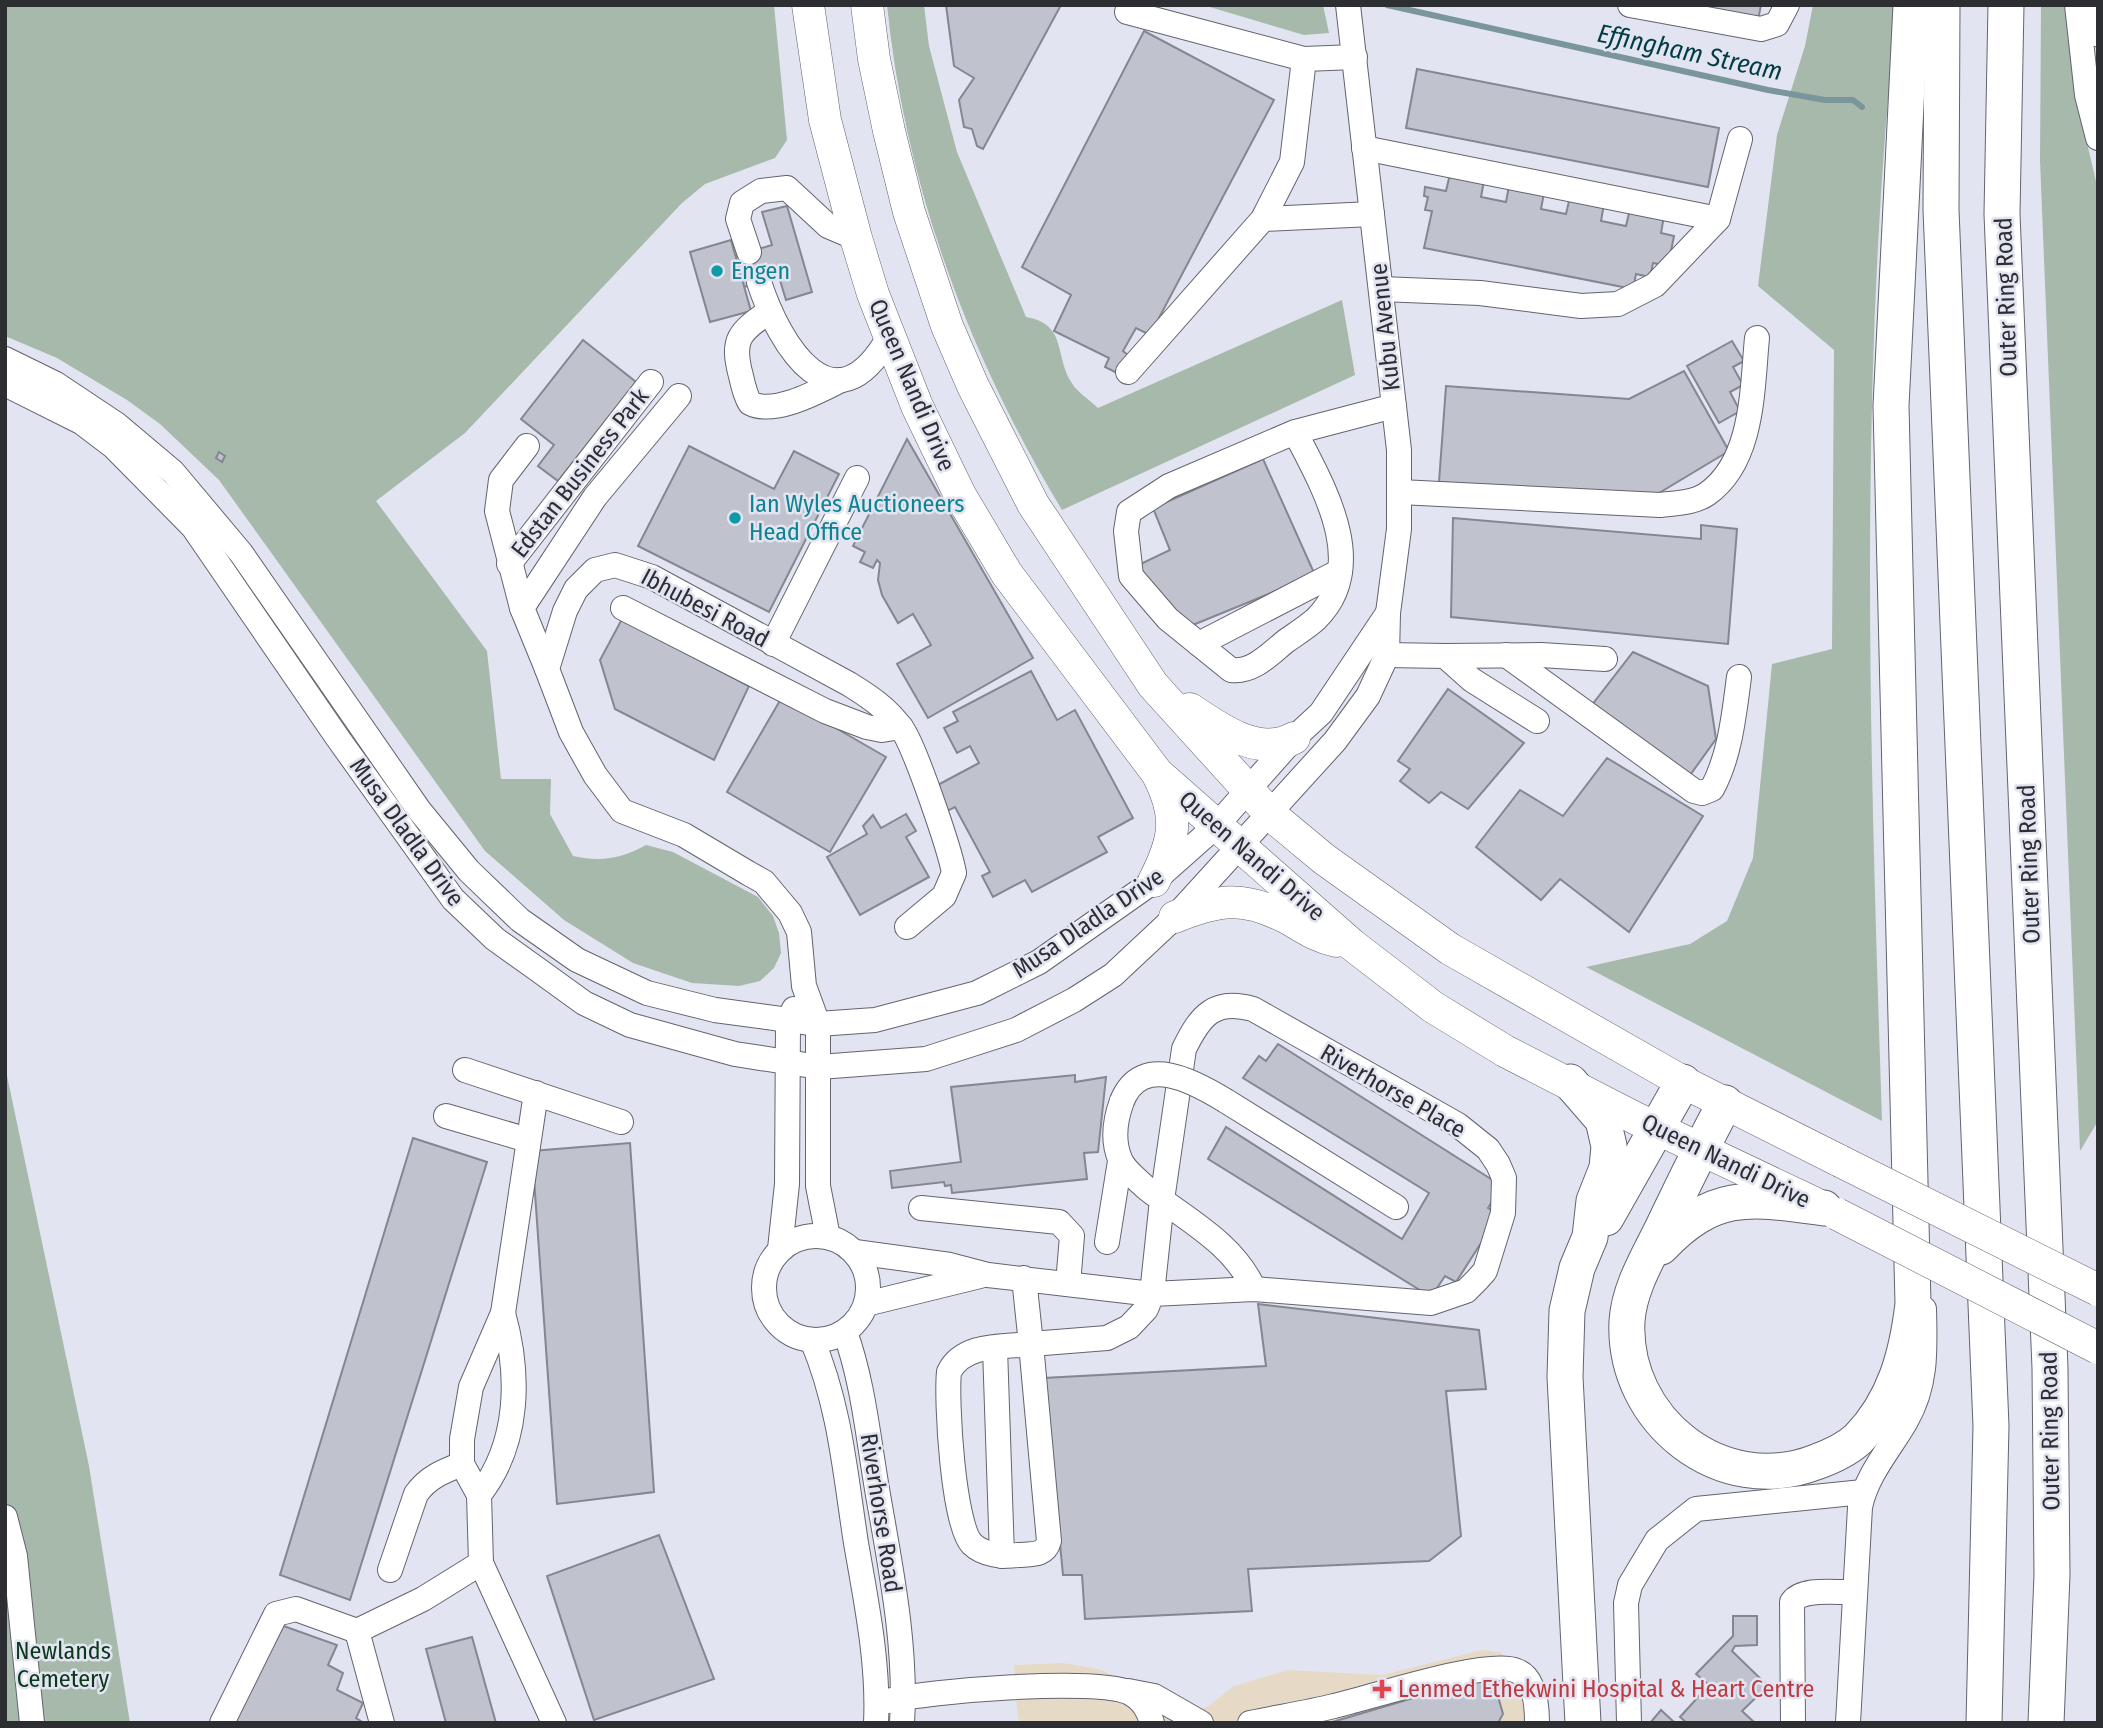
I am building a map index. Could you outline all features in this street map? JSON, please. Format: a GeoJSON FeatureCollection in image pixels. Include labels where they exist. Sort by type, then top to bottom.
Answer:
{"type":"FeatureCollection","features":[{"type":"Feature","properties":{"kind":"highway"},"geometry":{"type":"LineString","coordinates":[[1725,1103],[1631,1296],[1627,1348],[1633,1376],[1644,1399],[1659,1422],[1679,1441],[1705,1457],[1733,1468],[1766,1473],[1796,1470],[1827,1458],[1857,1440],[1880,1410],[1900,1374],[1913,1304],[1891,406],[1911,5]]}},
{"type":"Feature","properties":{"kind":"highway"},"geometry":{"type":"LineString","coordinates":[[1942,5],[1941,210],[1991,1426],[1984,1723]]}},
{"type":"Feature","properties":{"kind":"highway","name":"Outer Ring Road"},"geometry":{"type":"LineString","coordinates":[[2006,5],[2002,214],[2050,1368],[2052,1574],[2046,1723]]}},
{"type":"Feature","properties":{"kind":"highway"},"geometry":{"type":"LineString","coordinates":[[2095,5],[2098,29]]}},
{"type":"Feature","properties":{"kind":"highway"},"geometry":{"type":"LineString","coordinates":[[1570,1082],[1592,1104],[1607,1131],[1607,1168],[1594,1201],[1590,1237],[1577,1268],[1567,1311],[1565,1377],[1583,1723]]}},
{"type":"Feature","properties":{"kind":"highway"},"geometry":{"type":"LineString","coordinates":[[1590,1237],[1611,1213],[1683,1082]]}},
{"type":"Feature","properties":{"kind":"highway"},"geometry":{"type":"LineString","coordinates":[[1646,1262],[1685,1222],[1710,1209],[1757,1200],[1831,1211]]}},
{"type":"Feature","properties":{"kind":"main road","name":"Queen Nandi Drive"},"geometry":{"type":"LineString","coordinates":[[808,5],[825,120],[856,238],[889,337],[937,447],[1007,574],[1157,774],[1351,944],[1433,1007],[1505,1051],[1656,1128],[1831,1211],[2098,1348]]}},
{"type":"Feature","properties":{"kind":"main road","name":"Queen Nandi Drive"},"geometry":{"type":"LineString","coordinates":[[867,5],[874,59],[909,212],[947,326],[973,386],[1033,504],[1153,685],[1271,815],[1324,859],[1382,897],[1450,949],[1683,1082],[2098,1290]]}},
{"type":"Feature","properties":{"kind":"main road"},"geometry":{"type":"LineString","coordinates":[[1153,685],[1235,737],[1276,746],[1294,738]]}},
{"type":"Feature","properties":{"kind":"main road"},"geometry":{"type":"LineString","coordinates":[[1154,881],[1168,853],[1173,828],[1168,795],[1157,774]]}},
{"type":"Feature","properties":{"kind":"main road"},"geometry":{"type":"LineString","coordinates":[[1175,917],[1206,904],[1237,900],[1267,909],[1321,938],[1351,944]]}},
{"type":"Feature","properties":{"kind":"street","name":"Kubu Avenue"},"geometry":{"type":"LineString","coordinates":[[1271,815],[1335,741],[1368,696],[1387,655],[1388,612],[1396,569],[1400,492],[1394,406],[1348,5]]}},
{"type":"Feature","properties":{"kind":"street"},"geometry":{"type":"LineString","coordinates":[[1630,5],[1761,29],[1777,24],[1787,5]]}},
{"type":"Feature","properties":{"kind":"street"},"geometry":{"type":"LineString","coordinates":[[2077,5],[2087,94],[2098,138]]}},
{"type":"Feature","properties":{"kind":"street"},"geometry":{"type":"LineString","coordinates":[[1126,12],[1304,59],[1354,50]]}},
{"type":"Feature","properties":{"kind":"street"},"geometry":{"type":"LineString","coordinates":[[1128,372],[1263,219],[1292,162],[1304,59]]}},
{"type":"Feature","properties":{"kind":"street"},"geometry":{"type":"LineString","coordinates":[[1381,289],[1480,293],[1581,306],[1618,304],[1655,285],[1718,219],[1740,139]]}},
{"type":"Feature","properties":{"kind":"street"},"geometry":{"type":"LineString","coordinates":[[1364,148],[1718,219]]}},
{"type":"Feature","properties":{"kind":"street"},"geometry":{"type":"LineString","coordinates":[[749,252],[738,219],[742,203],[761,191],[782,187],[797,194],[828,226],[856,238]]}},
{"type":"Feature","properties":{"kind":"street"},"geometry":{"type":"LineString","coordinates":[[1263,219],[1372,214]]}},
{"type":"Feature","properties":{"kind":"street"},"geometry":{"type":"LineString","coordinates":[[759,282],[770,311],[789,347],[806,368],[841,380]]}},
{"type":"Feature","properties":{"kind":"street"},"geometry":{"type":"LineString","coordinates":[[770,311],[744,330],[736,344],[737,360],[750,403],[774,406],[810,396],[868,369],[889,337]]}},
{"type":"Feature","properties":{"kind":"street"},"geometry":{"type":"LineString","coordinates":[[1400,492],[1660,505],[1692,501],[1707,494],[1737,456],[1749,404],[1756,338]]}},
{"type":"Feature","properties":{"kind":"street","name":"Musa Dladla Drive"},"geometry":{"type":"LineString","coordinates":[[5,359],[56,384],[106,417],[173,472],[241,552],[419,810],[469,871],[520,920],[577,960],[647,993],[715,1010],[818,1024],[875,1020],[977,993],[1039,962],[1154,881],[1217,825],[1249,789]]}},
{"type":"Feature","properties":{"kind":"street","name":"Edstan Business Park"},"geometry":{"type":"LineString","coordinates":[[509,564],[651,382]]}},
{"type":"Feature","properties":{"kind":"street","name":"Musa Dladla Drive"},"geometry":{"type":"LineString","coordinates":[[5,384],[81,422],[114,447],[193,527],[453,899],[479,925],[584,1003],[630,1025],[699,1045],[788,1064],[819,1067],[926,1059],[1016,1030],[1074,1000],[1113,975],[1175,917],[1271,815]]}},
{"type":"Feature","properties":{"kind":"street","name":"Edstan Business Park"},"geometry":{"type":"LineString","coordinates":[[522,608],[595,497],[679,396]]}},
{"type":"Feature","properties":{"kind":"street"},"geometry":{"type":"LineString","coordinates":[[1295,432],[1335,514],[1340,571],[1335,593],[1317,618],[1255,665],[1231,670],[1168,619],[1131,576],[1125,522],[1129,512],[1169,486],[1295,432],[1394,406]]}},
{"type":"Feature","properties":{"kind":"street","name":"Edstan Business Park"},"geometry":{"type":"LineString","coordinates":[[527,446],[501,480],[497,511],[522,608],[547,669]]}},
{"type":"Feature","properties":{"kind":"street"},"geometry":{"type":"LineString","coordinates":[[773,644],[857,478]]}},
{"type":"Feature","properties":{"kind":"street","name":"Ibhubesi Road"},"geometry":{"type":"LineString","coordinates":[[547,669],[565,611],[576,589],[584,578],[602,566],[615,565],[652,578],[877,701],[901,727],[914,754],[954,873],[944,896],[907,927]]}},
{"type":"Feature","properties":{"kind":"street"},"geometry":{"type":"LineString","coordinates":[[1199,644],[1340,571]]}},
{"type":"Feature","properties":{"kind":"street"},"geometry":{"type":"LineString","coordinates":[[622,608],[798,697],[867,727],[881,730],[901,727]]}},
{"type":"Feature","properties":{"kind":"street","name":"Kubu Avenue"},"geometry":{"type":"LineString","coordinates":[[1249,789],[1294,738],[1321,713],[1388,612]]}},
{"type":"Feature","properties":{"kind":"street"},"geometry":{"type":"LineString","coordinates":[[725,659],[740,627]]}},
{"type":"Feature","properties":{"kind":"street"},"geometry":{"type":"LineString","coordinates":[[1387,655],[1506,655],[1605,659]]}},
{"type":"Feature","properties":{"kind":"street"},"geometry":{"type":"LineString","coordinates":[[1506,655],[1694,791],[1702,793],[1712,789],[1720,775],[1733,723],[1739,677]]}},
{"type":"Feature","properties":{"kind":"street"},"geometry":{"type":"LineString","coordinates":[[1445,656],[1472,680],[1537,721]]}},
{"type":"Feature","properties":{"kind":"street"},"geometry":{"type":"LineString","coordinates":[[798,697],[816,667]]}},
{"type":"Feature","properties":{"kind":"street"},"geometry":{"type":"LineString","coordinates":[[547,669],[571,732],[595,775],[622,811],[684,835],[764,882],[779,898],[799,932],[804,986],[818,1024],[818,1186],[828,1237]]}},
{"type":"Feature","properties":{"kind":"street"},"geometry":{"type":"LineString","coordinates":[[780,1250],[788,1184],[789,1022],[804,986]]}},
{"type":"Feature","properties":{"kind":"street","name":"Riverhorse Place"},"geometry":{"type":"LineString","coordinates":[[855,1252],[950,1265],[988,1275],[1152,1294],[1254,1289],[1432,1303],[1466,1292],[1485,1271],[1503,1213],[1504,1178],[1488,1149],[1458,1125],[1253,1009],[1234,1004],[1207,1014],[1195,1026],[1184,1049],[1162,1200],[1152,1294]]}},
{"type":"Feature","properties":{"kind":"street"},"geometry":{"type":"LineString","coordinates":[[1846,1720],[1863,1492],[1908,1418],[1920,1389],[1925,1360],[1920,1188],[1905,1007]]}},
{"type":"Feature","properties":{"kind":"street"},"geometry":{"type":"LineString","coordinates":[[465,1070],[621,1122]]}},
{"type":"Feature","properties":{"kind":"street"},"geometry":{"type":"LineString","coordinates":[[1107,1242],[1121,1161],[1115,1138],[1117,1116],[1131,1086],[1141,1078],[1156,1074],[1191,1080],[1396,1207]]}},
{"type":"Feature","properties":{"kind":"street"},"geometry":{"type":"LineString","coordinates":[[536,1093],[503,1313],[471,1387],[462,1439],[462,1464],[479,1495],[481,1563],[554,1723]]}},
{"type":"Feature","properties":{"kind":"street"},"geometry":{"type":"LineString","coordinates":[[446,1116],[528,1140]]}},
{"type":"Feature","properties":{"kind":"street"},"geometry":{"type":"LineString","coordinates":[[1121,1161],[1162,1200],[1228,1249],[1244,1266],[1254,1289]]}},
{"type":"Feature","properties":{"kind":"street"},"geometry":{"type":"LineString","coordinates":[[921,1208],[1059,1222],[1072,1236],[1068,1284]]}},
{"type":"Feature","properties":{"kind":"street"},"geometry":{"type":"LineString","coordinates":[[811,1235],[844,1243],[855,1252],[866,1270],[869,1287],[866,1304],[845,1332],[829,1339],[812,1340],[795,1336],[780,1327],[766,1305],[764,1280],[769,1263],[780,1250],[794,1240],[811,1235]]}},
{"type":"Feature","properties":{"kind":"street","name":"Riverhorse Place"},"geometry":{"type":"LineString","coordinates":[[866,1304],[988,1275]]}},
{"type":"Feature","properties":{"kind":"street"},"geometry":{"type":"LineString","coordinates":[[1024,1278],[1031,1344],[1049,1541],[1046,1550],[1040,1553],[1002,1556],[972,1544],[966,1534],[954,1475],[947,1386],[953,1363],[971,1352],[1031,1344],[1097,1340],[1117,1334],[1140,1317],[1152,1294]]}},
{"type":"Feature","properties":{"kind":"street"},"geometry":{"type":"LineString","coordinates":[[479,1495],[494,1476],[502,1459],[516,1381],[514,1352],[503,1313]]}},
{"type":"Feature","properties":{"kind":"street","name":"Riverhorse Road"},"geometry":{"type":"LineString","coordinates":[[845,1332],[859,1377],[887,1545],[899,1629],[904,1697],[901,1723]]}},
{"type":"Feature","properties":{"kind":"street","name":"Riverhorse Road"},"geometry":{"type":"LineString","coordinates":[[812,1340],[836,1408],[865,1600],[876,1713],[904,1697],[1058,1686],[1154,1696],[1201,1723]]}},
{"type":"Feature","properties":{"kind":"street"},"geometry":{"type":"LineString","coordinates":[[995,1348],[1002,1556]]}},
{"type":"Feature","properties":{"kind":"street"},"geometry":{"type":"LineString","coordinates":[[390,1570],[416,1494],[423,1483],[462,1464]]}},
{"type":"Feature","properties":{"kind":"street"},"geometry":{"type":"LineString","coordinates":[[1629,1723],[1626,1603],[1630,1585],[1657,1540],[1696,1510],[1863,1492]]}},
{"type":"Feature","properties":{"kind":"street"},"geometry":{"type":"LineString","coordinates":[[5,1517],[15,1556],[32,1723]]}},
{"type":"Feature","properties":{"kind":"street"},"geometry":{"type":"LineString","coordinates":[[222,1723],[276,1615],[296,1609],[357,1632],[423,1600],[481,1563]]}},
{"type":"Feature","properties":{"kind":"street"},"geometry":{"type":"LineString","coordinates":[[1793,1723],[1792,1602],[1796,1596],[1805,1593],[1854,1592]]}},
{"type":"Feature","properties":{"kind":"street"},"geometry":{"type":"LineString","coordinates":[[357,1632],[382,1723]]}},
{"type":"Feature","properties":{"kind":"street"},"geometry":{"type":"LineString","coordinates":[[1250,1723],[1332,1707],[1466,1673],[1504,1668],[1519,1671],[1530,1681],[1537,1723]]}},
{"type":"Feature","properties":{"kind":"street"},"geometry":{"type":"LineString","coordinates":[[1124,1691],[1142,1703],[1152,1723]]}},
{"type":"Feature","properties":{"kind":"shaded area","name":"Lenmed Ethekwini Hospital & Heart Centre"},"geometry":{"type":"Polygon","coordinates":[[[1482,1650],[1499,1652],[1508,1658],[1536,1723],[1019,1723],[1014,1665],[1063,1663],[1098,1669],[1126,1680],[1184,1714],[1207,1707],[1234,1686],[1288,1670],[1382,1675],[1482,1650]]]}},
{"type":"Feature","properties":{"kind":"green space"},"geometry":{"type":"Polygon","coordinates":[[[5,5],[774,5],[787,140],[775,158],[705,184],[682,203],[465,433],[376,501],[487,651],[501,779],[551,779],[550,814],[573,856],[610,858],[646,845],[673,852],[758,897],[773,916],[779,933],[781,953],[774,968],[760,981],[739,986],[692,983],[633,963],[564,920],[485,851],[219,480],[160,424],[127,400],[57,358],[5,336],[5,5]]]}},
{"type":"Feature","properties":{"kind":"green space"},"geometry":{"type":"Polygon","coordinates":[[[887,5],[924,5],[929,46],[957,152],[1026,317],[1048,326],[1054,333],[1072,384],[1098,408],[1342,300],[1355,375],[1062,510],[998,391],[946,267],[909,138],[887,5]]]}},
{"type":"Feature","properties":{"kind":"green space"},"geometry":{"type":"Polygon","coordinates":[[[1203,5],[1323,5],[1329,33],[1304,35],[1203,5]]]}},
{"type":"Feature","properties":{"kind":"green space"},"geometry":{"type":"Polygon","coordinates":[[[1813,5],[1897,5],[1884,144],[1876,284],[1870,563],[1882,1121],[1586,967],[1690,944],[1727,921],[1753,858],[1772,664],[1832,649],[1834,350],[1758,286],[1777,135],[1805,46],[1813,5]]]}},
{"type":"Feature","properties":{"kind":"green space"},"geometry":{"type":"Polygon","coordinates":[[[2041,5],[2068,5],[2078,104],[2098,190],[2098,1121],[2080,1151],[2040,160],[2041,5]]]}},
{"type":"Feature","properties":{"kind":"green space","name":"Newlands Cemetery"},"geometry":{"type":"Polygon","coordinates":[[[5,1066],[89,1466],[130,1723],[5,1723],[5,1066]]]}},
{"type":"Feature","properties":{"kind":"building"},"geometry":{"type":"Polygon","coordinates":[[[946,5],[1061,5],[983,149],[977,146],[972,129],[964,127],[959,100],[974,78],[954,66],[946,5]]]}},
{"type":"Feature","properties":{"kind":"building"},"geometry":{"type":"Polygon","coordinates":[[[1675,5],[1761,5],[1757,25],[1675,5]]]}},
{"type":"Feature","properties":{"kind":"building"},"geometry":{"type":"Polygon","coordinates":[[[1144,31],[1274,100],[1150,335],[1136,328],[1123,351],[1128,355],[1117,373],[1105,367],[1109,358],[1054,331],[1071,295],[1022,267],[1144,31]]]}},
{"type":"Feature","properties":{"kind":"building"},"geometry":{"type":"Polygon","coordinates":[[[1417,69],[1719,128],[1708,187],[1406,128],[1417,69]]]}},
{"type":"Feature","properties":{"kind":"building"},"geometry":{"type":"Polygon","coordinates":[[[1450,174],[1484,181],[1481,197],[1506,202],[1509,186],[1544,193],[1541,209],[1566,214],[1570,197],[1604,204],[1601,221],[1626,226],[1630,209],[1664,216],[1661,233],[1674,236],[1668,266],[1653,263],[1650,277],[1636,274],[1633,289],[1424,248],[1432,211],[1425,210],[1428,197],[1424,196],[1425,187],[1446,191],[1450,174]]]}},
{"type":"Feature","properties":{"kind":"building"},"geometry":{"type":"Polygon","coordinates":[[[787,206],[812,292],[786,300],[779,277],[744,287],[735,256],[772,245],[762,212],[787,206]]]}},
{"type":"Feature","properties":{"kind":"building","name":"Engen"},"geometry":{"type":"Polygon","coordinates":[[[731,240],[751,311],[710,322],[690,252],[731,240]]]}},
{"type":"Feature","properties":{"kind":"building"},"geometry":{"type":"Polygon","coordinates":[[[583,340],[636,382],[558,481],[538,466],[554,445],[521,419],[583,340]]]}},
{"type":"Feature","properties":{"kind":"building"},"geometry":{"type":"Polygon","coordinates":[[[1732,341],[1744,361],[1733,367],[1743,385],[1730,392],[1740,411],[1719,423],[1687,366],[1732,341]]]}},
{"type":"Feature","properties":{"kind":"building"},"geometry":{"type":"Polygon","coordinates":[[[1684,371],[1729,451],[1649,499],[1439,482],[1446,386],[1629,399],[1684,371]]]}},
{"type":"Feature","properties":{"kind":"building"},"geometry":{"type":"Polygon","coordinates":[[[907,439],[1033,658],[928,718],[897,664],[931,645],[913,614],[898,623],[882,595],[878,580],[880,563],[877,560],[873,568],[860,562],[865,552],[853,546],[907,439]]]}},
{"type":"Feature","properties":{"kind":"building","name":"Ian Wyles Auctioneers Head Office"},"geometry":{"type":"Polygon","coordinates":[[[689,446],[774,489],[794,451],[839,474],[769,612],[638,546],[689,446]]]}},
{"type":"Feature","properties":{"kind":"building"},"geometry":{"type":"Polygon","coordinates":[[[219,452],[225,456],[222,462],[216,458],[219,452]]]}},
{"type":"Feature","properties":{"kind":"building"},"geometry":{"type":"Polygon","coordinates":[[[1263,459],[1315,575],[1183,629],[1130,569],[1170,550],[1153,508],[1263,459]]]}},
{"type":"Feature","properties":{"kind":"building"},"geometry":{"type":"Polygon","coordinates":[[[1453,518],[1701,539],[1701,525],[1737,529],[1728,644],[1451,617],[1453,518]]]}},
{"type":"Feature","properties":{"kind":"building"},"geometry":{"type":"Polygon","coordinates":[[[622,619],[749,686],[714,760],[615,709],[600,660],[622,619]]]}},
{"type":"Feature","properties":{"kind":"building"},"geometry":{"type":"Polygon","coordinates":[[[1633,652],[1708,686],[1716,739],[1688,778],[1588,710],[1633,652]]]}},
{"type":"Feature","properties":{"kind":"building"},"geometry":{"type":"Polygon","coordinates":[[[1031,671],[1057,720],[1075,710],[1133,818],[1098,837],[1107,852],[1032,892],[1025,880],[993,897],[982,876],[990,872],[955,807],[947,811],[934,787],[979,763],[970,746],[957,753],[944,728],[958,721],[953,712],[1031,671]]]}},
{"type":"Feature","properties":{"kind":"building"},"geometry":{"type":"Polygon","coordinates":[[[1448,689],[1524,743],[1468,809],[1441,792],[1429,803],[1400,781],[1410,769],[1398,761],[1448,689]]]}},
{"type":"Feature","properties":{"kind":"building"},"geometry":{"type":"Polygon","coordinates":[[[782,697],[886,757],[830,852],[727,792],[782,697]]]}},
{"type":"Feature","properties":{"kind":"building"},"geometry":{"type":"Polygon","coordinates":[[[1607,758],[1703,816],[1629,932],[1560,879],[1541,900],[1476,847],[1520,790],[1563,816],[1607,758]]]}},
{"type":"Feature","properties":{"kind":"building"},"geometry":{"type":"Polygon","coordinates":[[[906,814],[916,831],[906,837],[929,877],[860,915],[827,857],[867,834],[863,826],[873,815],[881,828],[906,814]]]}},
{"type":"Feature","properties":{"kind":"building"},"geometry":{"type":"Polygon","coordinates":[[[1278,1044],[1502,1186],[1488,1208],[1499,1215],[1456,1282],[1445,1276],[1431,1297],[1208,1159],[1226,1127],[1402,1239],[1429,1193],[1243,1078],[1259,1056],[1266,1061],[1278,1044]]]}},
{"type":"Feature","properties":{"kind":"building"},"geometry":{"type":"Polygon","coordinates":[[[1075,1075],[1075,1082],[1106,1077],[1098,1152],[1084,1153],[1087,1179],[952,1193],[951,1185],[945,1186],[944,1182],[892,1188],[890,1171],[961,1162],[951,1087],[1075,1075]]]}},
{"type":"Feature","properties":{"kind":"building"},"geometry":{"type":"Polygon","coordinates":[[[413,1138],[487,1162],[350,1600],[280,1575],[413,1138]]]}},
{"type":"Feature","properties":{"kind":"building"},"geometry":{"type":"Polygon","coordinates":[[[630,1143],[654,1492],[557,1504],[532,1151],[630,1143]]]}},
{"type":"Feature","properties":{"kind":"building"},"geometry":{"type":"Polygon","coordinates":[[[1258,1304],[1479,1330],[1486,1389],[1446,1391],[1461,1536],[1429,1561],[1248,1569],[1252,1611],[1085,1619],[1082,1575],[1063,1575],[1044,1378],[1266,1366],[1258,1304]]]}},
{"type":"Feature","properties":{"kind":"building"},"geometry":{"type":"Polygon","coordinates":[[[659,1535],[714,1679],[594,1720],[547,1576],[659,1535]]]}},
{"type":"Feature","properties":{"kind":"building"},"geometry":{"type":"Polygon","coordinates":[[[1733,1616],[1757,1616],[1757,1645],[1735,1646],[1732,1651],[1768,1686],[1742,1711],[1755,1723],[1687,1723],[1680,1717],[1709,1685],[1696,1674],[1733,1636],[1733,1616]]]}},
{"type":"Feature","properties":{"kind":"building"},"geometry":{"type":"Polygon","coordinates":[[[278,1624],[337,1645],[328,1665],[343,1673],[337,1690],[363,1703],[356,1718],[364,1723],[232,1723],[278,1624]]]}},
{"type":"Feature","properties":{"kind":"building"},"geometry":{"type":"Polygon","coordinates":[[[472,1637],[496,1723],[446,1723],[426,1649],[472,1637]]]}},
{"type":"Feature","properties":{"kind":"building"},"geometry":{"type":"Polygon","coordinates":[[[1483,1678],[1495,1686],[1503,1714],[1498,1723],[1329,1723],[1457,1685],[1458,1688],[1483,1678]]]}},
{"type":"Feature","properties":{"kind":"building"},"geometry":{"type":"Polygon","coordinates":[[[1661,1710],[1675,1723],[1650,1723],[1661,1710]]]}},
{"type":"Feature","properties":{"kind":"waterway","name":"Effingham Stream"},"geometry":{"type":"LineString","coordinates":[[1387,5],[1768,90],[1825,100],[1853,100],[1862,107]]}},
{"type":"Feature","properties":{"kind":"place","name":"Engen"},"geometry":{"type":"Point","coordinates":[717,271]}},
{"type":"Feature","properties":{"kind":"place","name":"Ian Wyles Auctioneers Head Office"},"geometry":{"type":"Point","coordinates":[735,518]}},
{"type":"Feature","properties":{"kind":"place","name":"Lenmed Ethekwini Hospital & Heart Centre"},"geometry":{"type":"Point","coordinates":[1382,1689]}}]}
